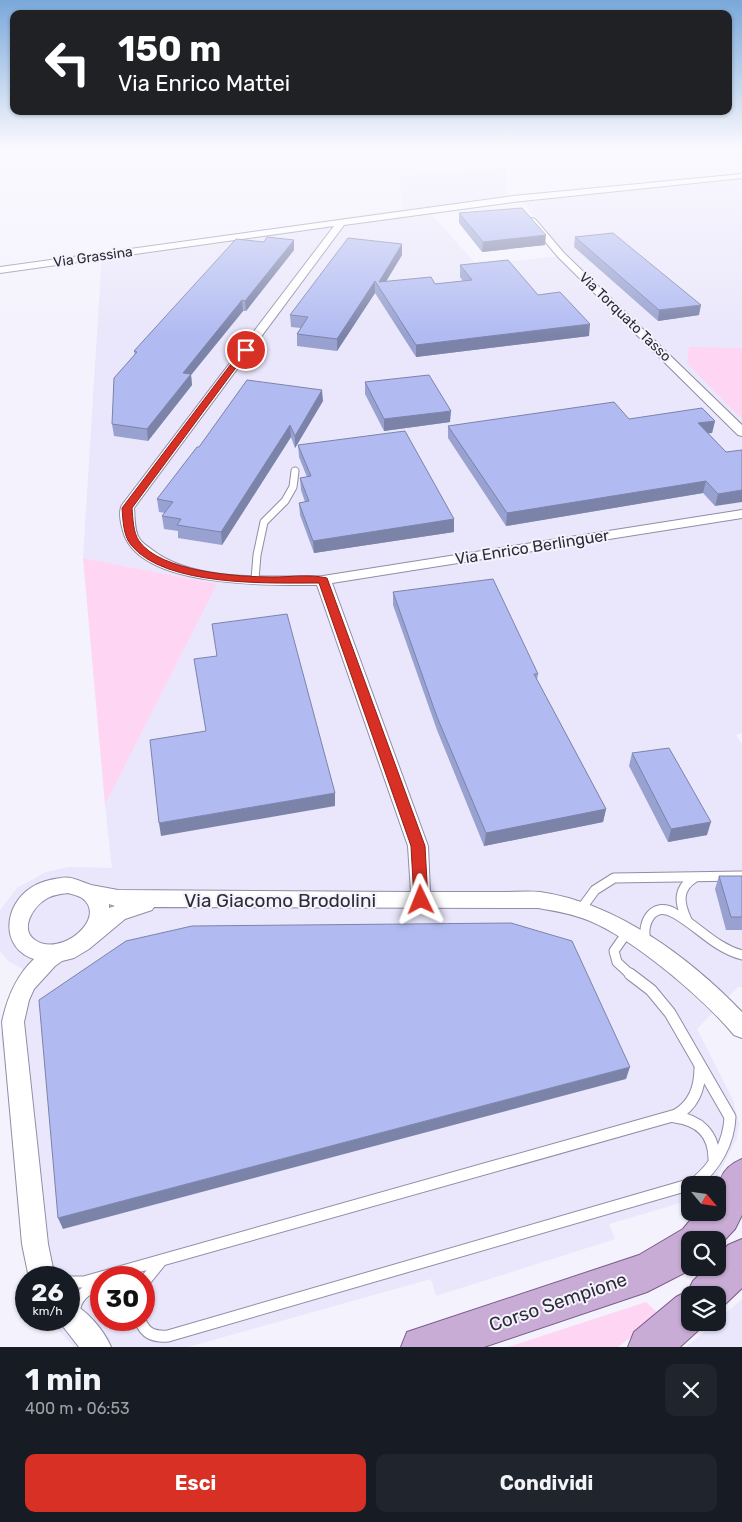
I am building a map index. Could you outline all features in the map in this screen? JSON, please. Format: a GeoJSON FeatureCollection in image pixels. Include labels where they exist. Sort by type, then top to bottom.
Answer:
{"type":"FeatureCollection","features":[{"type":"Feature","properties":{"kind":"main road"},"geometry":{"type":"LineString","coordinates":[[706,1231],[721,1215],[728,1172]]}},
{"type":"Feature","properties":{"kind":"main road","name":"Corso Sempione"},"geometry":{"type":"LineString","coordinates":[[422,1347],[647,1272],[681,1253]]}},
{"type":"Feature","properties":{"kind":"main road"},"geometry":{"type":"LineString","coordinates":[[716,1286],[742,1259]]}},
{"type":"Feature","properties":{"kind":"main road"},"geometry":{"type":"LineString","coordinates":[[649,1347],[681,1319]]}},
{"type":"Feature","properties":{"kind":"street","name":"Via Grassina"},"geometry":{"type":"LineString","coordinates":[[3,270],[342,222],[476,210]]}},
{"type":"Feature","properties":{"kind":"street","name":"Via Torquato Tasso"},"geometry":{"type":"LineString","coordinates":[[522,210],[562,255],[742,432]]}},
{"type":"Feature","properties":{"kind":"street","name":"Via Enrico Berlinguer"},"geometry":{"type":"LineString","coordinates":[[342,222],[127,508],[128,527],[135,543],[151,556],[169,566],[220,578],[323,580],[742,514]]}},
{"type":"Feature","properties":{"kind":"street"},"geometry":{"type":"LineString","coordinates":[[323,580],[418,846],[421,900]]}},
{"type":"Feature","properties":{"kind":"street"},"geometry":{"type":"LineString","coordinates":[[54,886],[82,887],[92,893],[99,901],[101,912],[99,923],[93,934],[83,943],[70,950],[57,953],[43,953],[32,949],[23,942],[18,933],[17,922],[29,901],[41,892],[54,886]]}},
{"type":"Feature","properties":{"kind":"street","name":"Via Giacomo Brodolini"},"geometry":{"type":"LineString","coordinates":[[92,893],[118,898],[169,900],[538,900],[566,904],[592,912],[628,931],[717,1001],[742,1016]]}},
{"type":"Feature","properties":{"kind":"street","name":"Via Giacomo Brodolini"},"geometry":{"type":"LineString","coordinates":[[93,934],[106,921],[129,908],[169,900]]}},
{"type":"Feature","properties":{"kind":"street"},"geometry":{"type":"LineString","coordinates":[[43,1266],[13,1022],[19,995],[25,984],[41,966],[57,953]]}},
{"type":"Feature","properties":{"kind":"street","name":"Via Giacomo Brodolini"},"geometry":{"type":"LineString","coordinates":[[717,1001],[742,1028]]}},
{"type":"Feature","properties":{"kind":"street"},"geometry":{"type":"LineString","coordinates":[[80,1328],[97,1347]]}},
{"type":"Feature","properties":{"kind":"lane"},"geometry":{"type":"LineString","coordinates":[[255,579],[256,555],[264,522],[285,502],[293,487],[295,472]]}},
{"type":"Feature","properties":{"kind":"lane"},"geometry":{"type":"LineString","coordinates":[[582,909],[601,883],[614,878],[742,876]]}},
{"type":"Feature","properties":{"kind":"lane"},"geometry":{"type":"LineString","coordinates":[[689,924],[681,909],[679,897],[687,881],[696,877]]}},
{"type":"Feature","properties":{"kind":"lane"},"geometry":{"type":"LineString","coordinates":[[647,945],[643,930],[645,921],[652,912],[662,910],[673,912],[715,943],[731,952],[742,955]]}},
{"type":"Feature","properties":{"kind":"lane"},"geometry":{"type":"LineString","coordinates":[[628,931],[614,951],[617,962],[651,990],[661,1001],[730,1117],[728,1172]]}},
{"type":"Feature","properties":{"kind":"lane"},"geometry":{"type":"LineString","coordinates":[[80,1282],[684,1112],[699,1085],[700,1068]]}},
{"type":"Feature","properties":{"kind":"lane"},"geometry":{"type":"LineString","coordinates":[[671,1116],[696,1122],[709,1134],[714,1153],[728,1172]]}},
{"type":"Feature","properties":{"kind":"lane"},"geometry":{"type":"LineString","coordinates":[[144,1331],[150,1335],[168,1336],[728,1172]]}},
{"type":"Feature","properties":{"kind":"lane"},"geometry":{"type":"LineString","coordinates":[[155,1269],[162,1260]]}},
{"type":"Feature","properties":{"kind":"lane"},"geometry":{"type":"LineString","coordinates":[[80,1296],[90,1288]]}},
{"type":"Feature","properties":{"kind":"shaded area"},"geometry":{"type":"Polygon","coordinates":[[[396,210],[428,210],[477,265],[566,254],[529,210],[742,210],[742,733],[736,735],[742,744],[742,987],[738,987],[697,1029],[733,1100],[739,1124],[737,1138],[718,1176],[681,1176],[681,1203],[609,1224],[615,1239],[436,1296],[431,1279],[188,1347],[74,1347],[59,1331],[80,1331],[80,1266],[28,1266],[1,1034],[4,1011],[21,992],[23,969],[8,961],[0,951],[0,910],[17,888],[46,872],[69,867],[112,868],[105,805],[217,584],[83,558],[102,253],[396,210]]]}},
{"type":"Feature","properties":{"kind":"shaded area"},"geometry":{"type":"Polygon","coordinates":[[[689,347],[742,348],[742,419],[687,363],[689,347]]]}},
{"type":"Feature","properties":{"kind":"shaded area"},"geometry":{"type":"Polygon","coordinates":[[[83,558],[217,584],[105,805],[83,558]]]}},
{"type":"Feature","properties":{"kind":"shaded area"},"geometry":{"type":"Polygon","coordinates":[[[742,1299],[742,1347],[686,1347],[705,1331],[726,1331],[726,1313],[742,1299]]]}},
{"type":"Feature","properties":{"kind":"shaded area"},"geometry":{"type":"Polygon","coordinates":[[[646,1302],[660,1315],[618,1347],[508,1347],[646,1302]]]}},
{"type":"Feature","properties":{"kind":"building"},"geometry":{"type":"Polygon","coordinates":[[[524,210],[546,235],[483,242],[459,213],[524,210]]]}},
{"type":"Feature","properties":{"kind":"building"},"geometry":{"type":"Polygon","coordinates":[[[613,233],[701,305],[659,310],[575,237],[613,233]]]}},
{"type":"Feature","properties":{"kind":"building"},"geometry":{"type":"Polygon","coordinates":[[[267,237],[294,240],[183,373],[191,374],[147,429],[112,424],[114,378],[137,352],[134,351],[236,239],[264,242],[267,237]]]}},
{"type":"Feature","properties":{"kind":"building"},"geometry":{"type":"Polygon","coordinates":[[[348,238],[402,244],[379,282],[431,277],[435,284],[472,280],[460,265],[508,260],[538,295],[560,292],[590,324],[416,345],[375,281],[337,339],[297,334],[308,317],[290,315],[348,238]]]}},
{"type":"Feature","properties":{"kind":"building"},"geometry":{"type":"Polygon","coordinates":[[[429,375],[451,411],[384,419],[365,382],[429,375]]]}},
{"type":"Feature","properties":{"kind":"building"},"geometry":{"type":"Polygon","coordinates":[[[247,380],[322,390],[295,436],[290,425],[221,532],[177,525],[181,519],[162,516],[173,502],[157,499],[197,447],[199,447],[247,380]]]}},
{"type":"Feature","properties":{"kind":"building"},"geometry":{"type":"Polygon","coordinates":[[[614,402],[629,419],[702,408],[715,421],[698,423],[726,452],[742,450],[742,490],[718,494],[706,481],[507,513],[448,426],[614,402]]]}},
{"type":"Feature","properties":{"kind":"building"},"geometry":{"type":"Polygon","coordinates":[[[405,431],[454,519],[313,541],[299,503],[309,501],[300,478],[311,476],[298,445],[405,431]]]}},
{"type":"Feature","properties":{"kind":"building"},"geometry":{"type":"Polygon","coordinates":[[[493,579],[538,674],[534,674],[606,809],[486,833],[437,717],[393,592],[493,579]]]}},
{"type":"Feature","properties":{"kind":"building"},"geometry":{"type":"Polygon","coordinates":[[[287,614],[335,793],[159,823],[150,740],[206,731],[194,659],[217,656],[212,624],[287,614]]]}},
{"type":"Feature","properties":{"kind":"building"},"geometry":{"type":"Polygon","coordinates":[[[669,748],[711,822],[671,829],[632,753],[669,748]]]}},
{"type":"Feature","properties":{"kind":"building"},"geometry":{"type":"Polygon","coordinates":[[[719,876],[742,876],[742,917],[731,917],[719,876]]]}},
{"type":"Feature","properties":{"kind":"building"},"geometry":{"type":"Polygon","coordinates":[[[511,923],[572,941],[630,1067],[58,1218],[39,1000],[126,941],[192,926],[511,923]]]}},
{"type":"Feature","properties":{"kind":"route"},"geometry":{"type":"LineString","coordinates":[[246,350],[127,508],[128,527],[135,543],[151,556],[169,566],[220,578],[323,580],[418,846],[421,900]]}}]}
